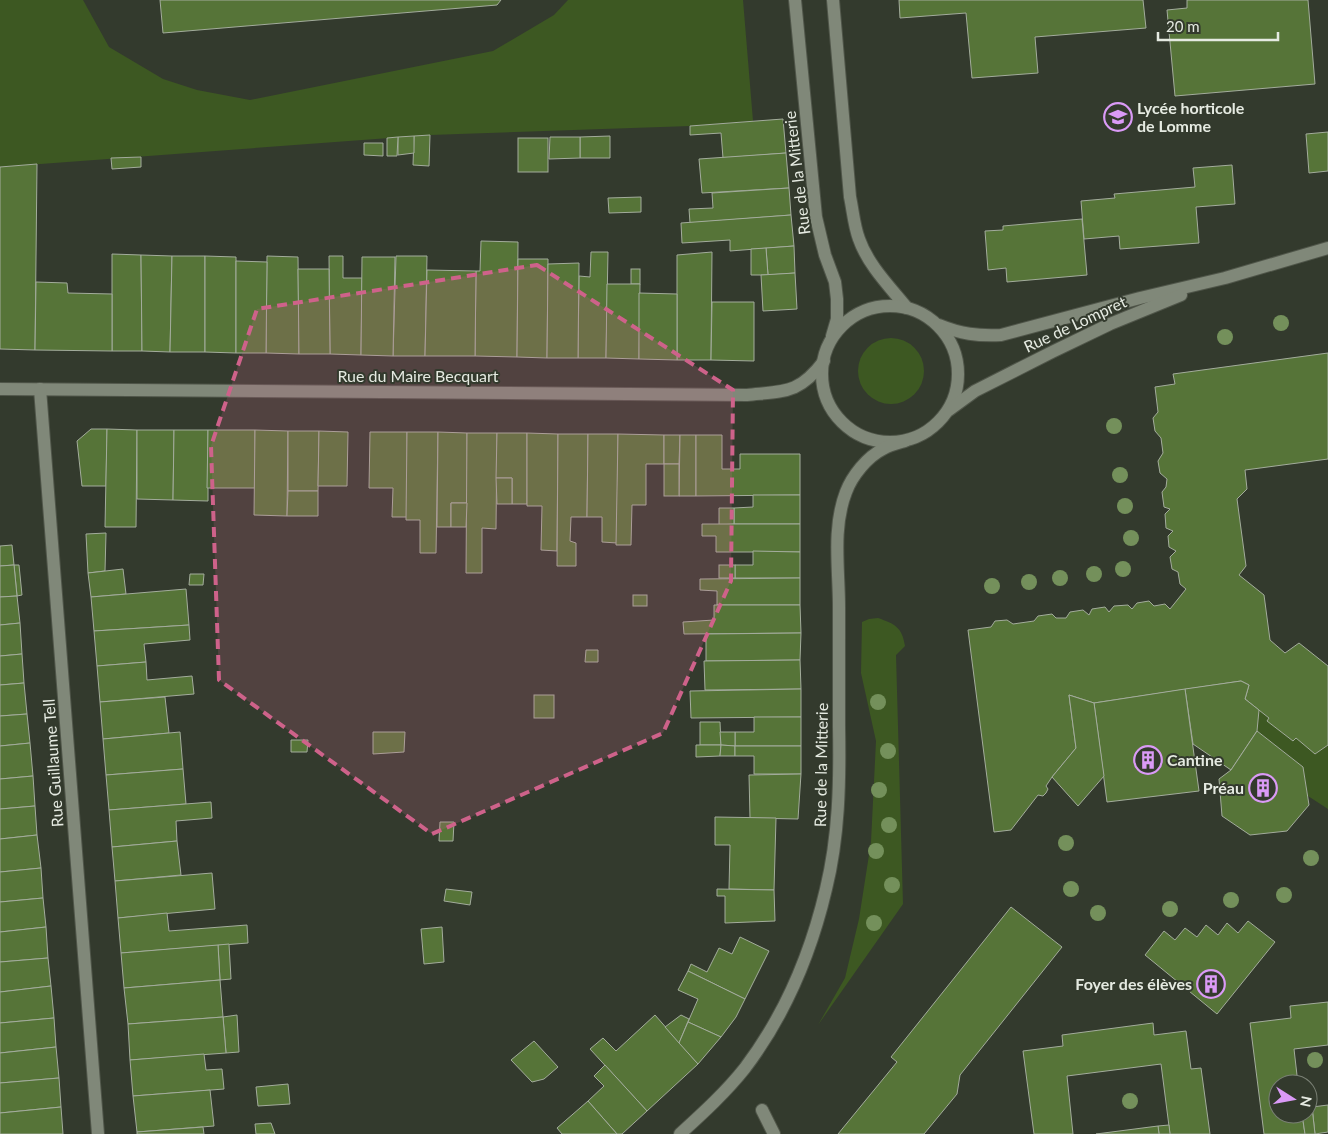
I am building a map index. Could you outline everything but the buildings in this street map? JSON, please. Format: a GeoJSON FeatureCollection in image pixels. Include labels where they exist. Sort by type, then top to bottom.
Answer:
{"type":"FeatureCollection","features":[{"type":"Feature","properties":{"kind":"street","name":"Rue de la Mitterie"},"geometry":{"type":"LineString","coordinates":[[796,0],[816,217],[825,255],[835,282],[837,299],[837,319],[831,340]]}},
{"type":"Feature","properties":{"kind":"street"},"geometry":{"type":"LineString","coordinates":[[833,0],[850,197],[859,239],[868,258],[907,308]]}},
{"type":"Feature","properties":{"kind":"street","name":"Rue de Lompret"},"geometry":{"type":"LineString","coordinates":[[936,324],[958,333],[983,336],[1001,335],[1140,298],[1225,278],[1328,248]]}},
{"type":"Feature","properties":{"kind":"street","name":"Rue de Lompret"},"geometry":{"type":"LineString","coordinates":[[946,412],[975,391],[1110,324],[1225,278]]}},
{"type":"Feature","properties":{"kind":"street"},"geometry":{"type":"LineString","coordinates":[[885,306],[907,308],[918,312],[936,324],[950,341],[958,372],[958,382],[952,403],[932,428],[915,438],[905,441],[884,442],[864,437],[839,419],[824,392],[822,371],[831,340],[845,323],[864,311],[885,306]]}},
{"type":"Feature","properties":{"kind":"street","name":"Rue du Maire Becquart"},"geometry":{"type":"LineString","coordinates":[[0,388],[747,395],[790,390],[802,384],[824,361]]}},
{"type":"Feature","properties":{"kind":"street","name":"Rue Guillaume Tell"},"geometry":{"type":"LineString","coordinates":[[40,389],[98,1134]]}},
{"type":"Feature","properties":{"kind":"street","name":"Rue de la Mitterie"},"geometry":{"type":"LineString","coordinates":[[680,1134],[714,1103],[744,1069],[769,1034],[793,989],[814,934],[826,888],[839,811],[839,600],[837,533],[839,514],[846,491],[855,474],[883,449],[905,441]]}},
{"type":"Feature","properties":{"kind":"street"},"geometry":{"type":"LineString","coordinates":[[762,1110],[774,1134]]}},
{"type":"Feature","properties":{"kind":"highlighted area"},"geometry":{"type":"Polygon","coordinates":[[[537,265],[733,390],[731,581],[663,733],[432,834],[219,680],[211,446],[257,309],[537,265]]]}},
{"type":"Feature","properties":{"kind":"green space"},"geometry":{"type":"Polygon","coordinates":[[[0,0],[83,0],[109,47],[163,79],[197,90],[250,100],[493,51],[554,15],[568,0],[743,0],[753,121],[690,126],[430,135],[0,167],[0,0]]]}},
{"type":"Feature","properties":{"kind":"green space"},"geometry":{"type":"Polygon","coordinates":[[[891,338],[904,340],[919,353],[922,358],[924,371],[922,384],[909,399],[904,402],[891,404],[878,402],[863,389],[860,384],[858,371],[860,358],[873,343],[878,340],[891,338]]]}},
{"type":"Feature","properties":{"kind":"green space"},"geometry":{"type":"Polygon","coordinates":[[[878,618],[889,622],[900,630],[905,646],[896,655],[903,904],[818,1025],[845,978],[859,919],[871,842],[876,741],[861,673],[862,622],[878,618]]]}},
{"type":"Feature","properties":{"kind":"green space"},"geometry":{"type":"Polygon","coordinates":[[[1259,710],[1269,718],[1268,721],[1293,741],[1296,738],[1315,754],[1328,745],[1328,809],[1308,796],[1303,767],[1257,731],[1259,710]]]}},
{"type":"Feature","properties":{"kind":"place","name":"Lycée horticole de Lomme"},"geometry":{"type":"Point","coordinates":[1118,117]}},
{"type":"Feature","properties":{"kind":"place","name":"Cantine"},"geometry":{"type":"Point","coordinates":[1148,760]}},
{"type":"Feature","properties":{"kind":"place","name":"Préau"},"geometry":{"type":"Point","coordinates":[1263,788]}},
{"type":"Feature","properties":{"kind":"place","name":"Foyer des élèves"},"geometry":{"type":"Point","coordinates":[1211,984]}}]}
